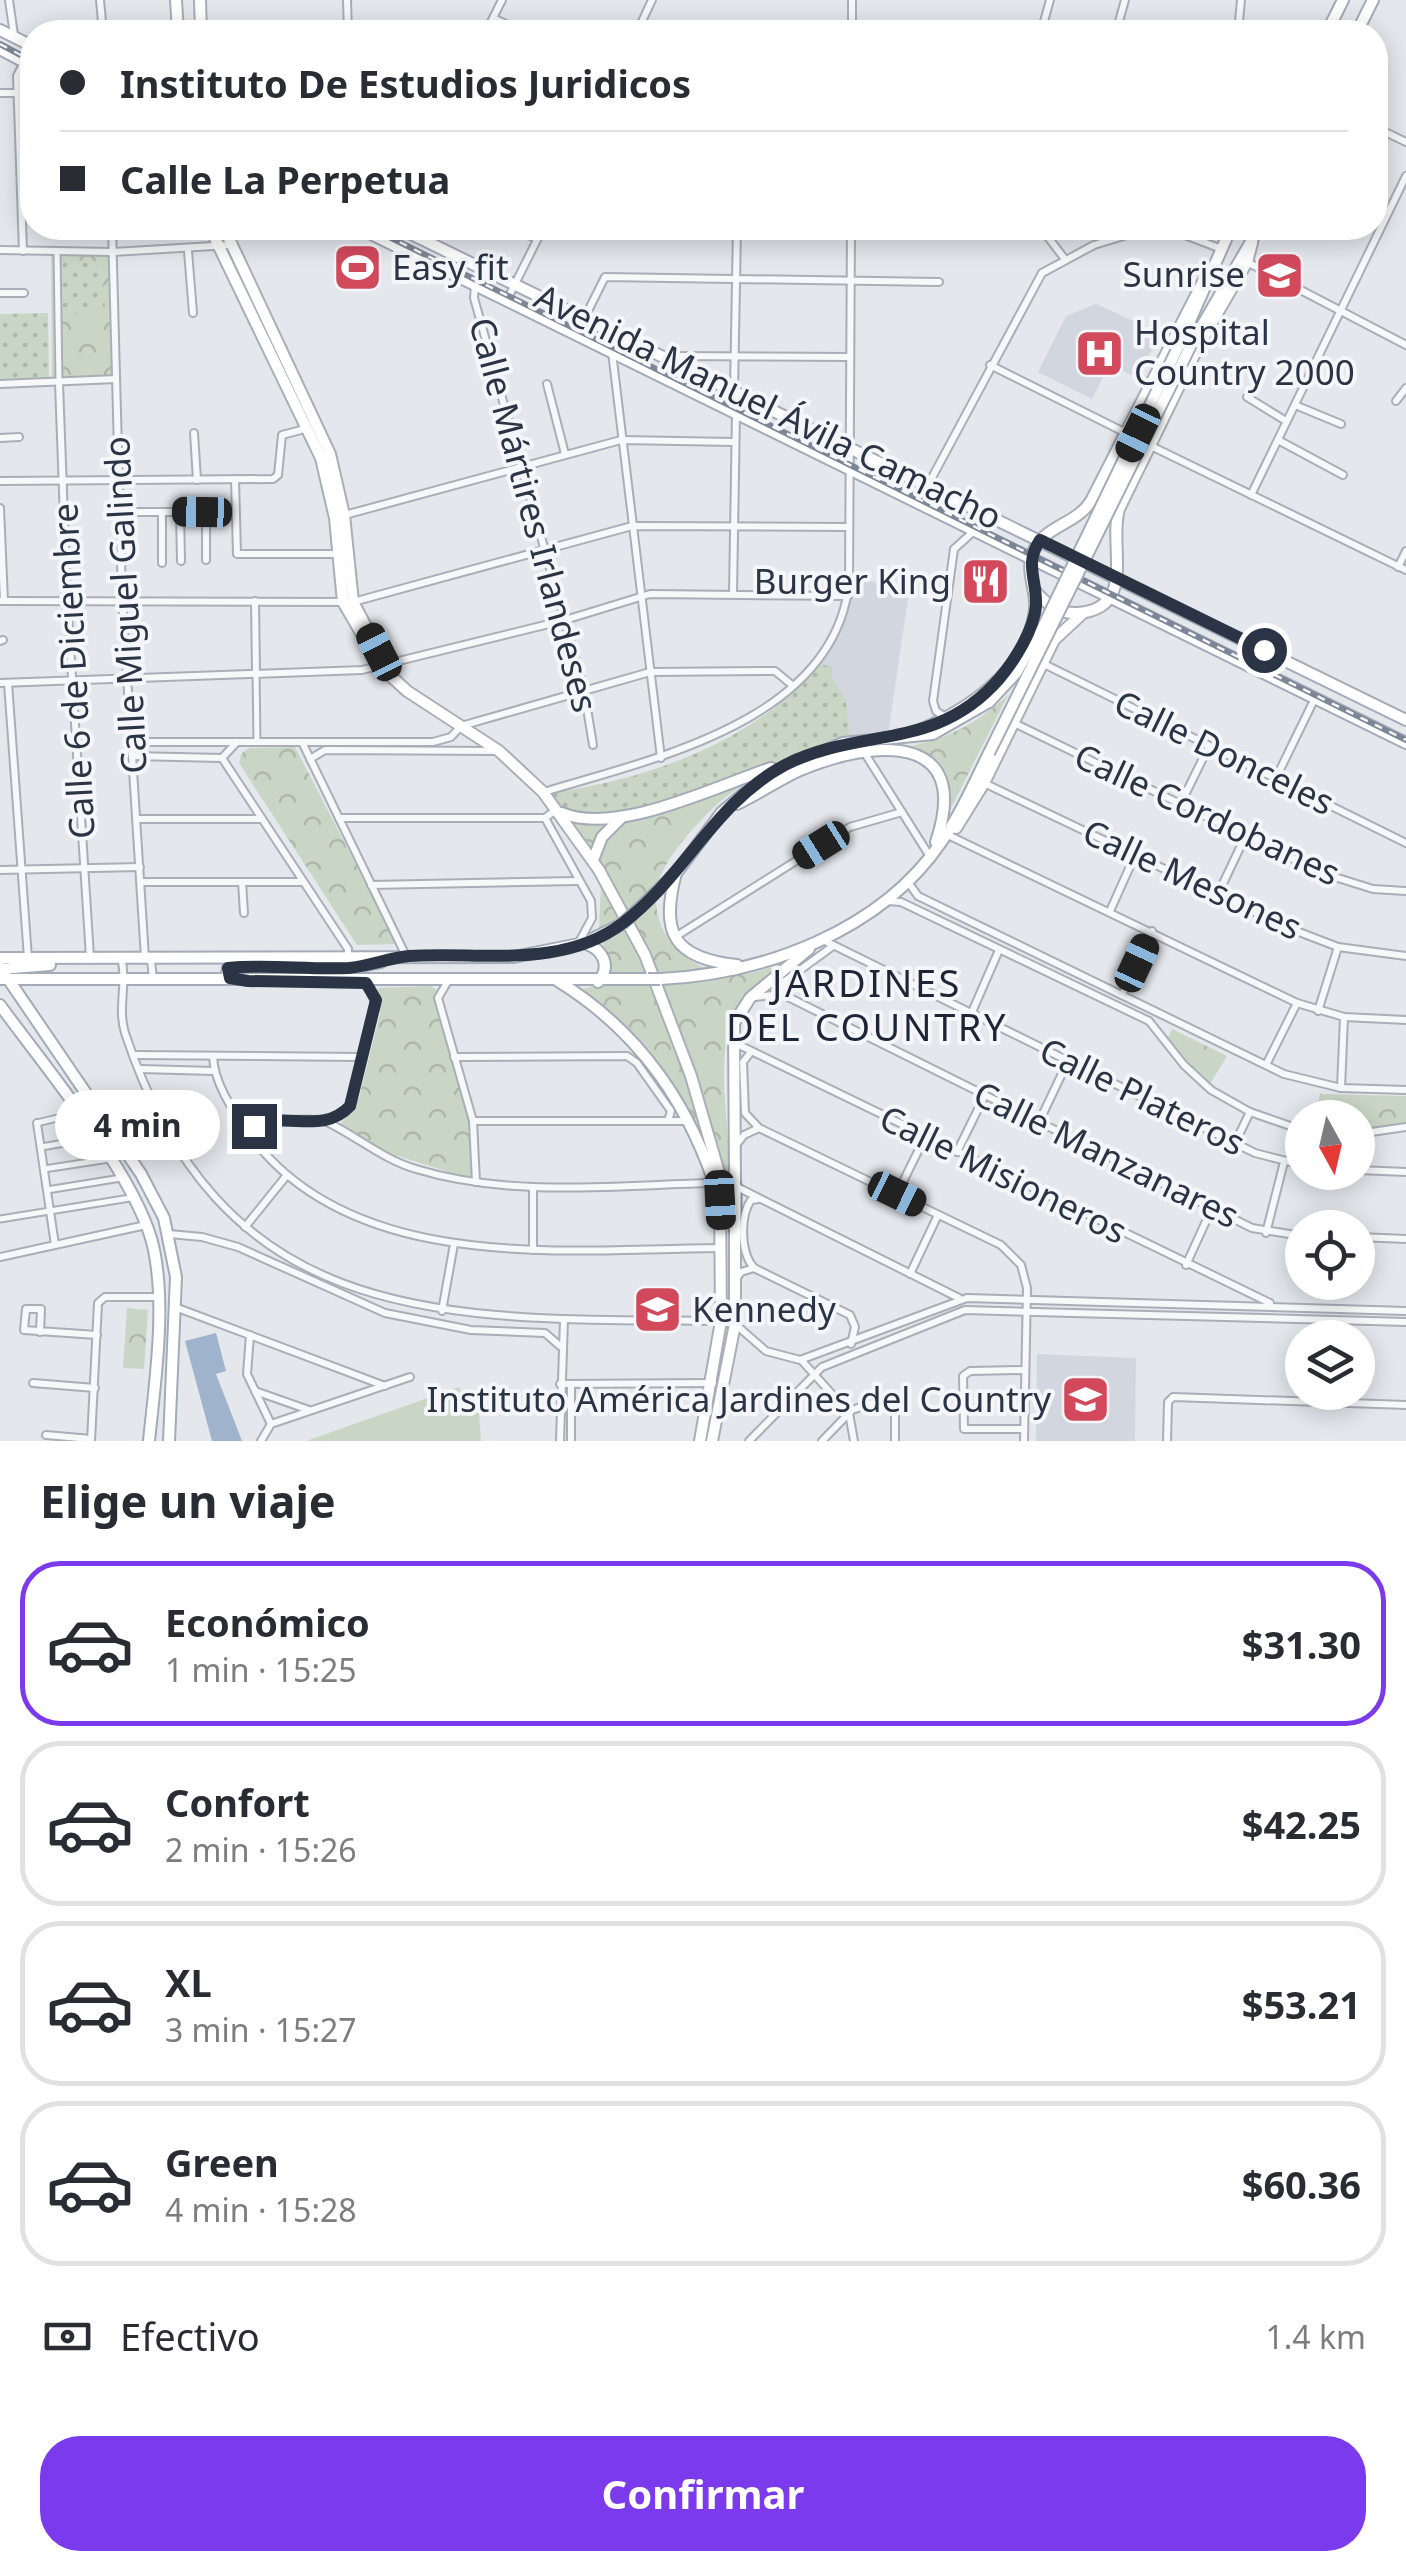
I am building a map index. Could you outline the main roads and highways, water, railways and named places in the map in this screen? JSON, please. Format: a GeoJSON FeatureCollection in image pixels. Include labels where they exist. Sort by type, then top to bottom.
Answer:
{"type":"FeatureCollection","features":[{"type":"Feature","properties":{"kind":"highway"},"geometry":{"type":"LineString","coordinates":[[735,1186],[735,1228]]}},
{"type":"Feature","properties":{"kind":"main road"},"geometry":{"type":"LineString","coordinates":[[219,240],[320,458],[340,517],[348,602],[384,669],[499,750],[544,792],[593,860],[646,954],[691,1076],[720,1200],[721,1321],[700,1441]]}},
{"type":"Feature","properties":{"kind":"main road"},"geometry":{"type":"LineString","coordinates":[[224,240],[224,246]]}},
{"type":"Feature","properties":{"kind":"main road","name":"Avenida Manuel Ávila Camacho"},"geometry":{"type":"LineString","coordinates":[[383,240],[1406,744]]}},
{"type":"Feature","properties":{"kind":"main road","name":"Avenida Manuel Ávila Camacho"},"geometry":{"type":"LineString","coordinates":[[424,240],[1406,720]]}},
{"type":"Feature","properties":{"kind":"main road"},"geometry":{"type":"LineString","coordinates":[[905,736],[949,719],[1000,677],[1034,616],[1036,591],[1031,559],[1040,540],[1080,516],[1100,485],[1224,240]]}},
{"type":"Feature","properties":{"kind":"main road"},"geometry":{"type":"LineString","coordinates":[[560,810],[590,820],[621,818],[843,743],[934,734],[990,702],[1016,674],[1036,641],[1187,341],[1219,303],[1253,240]]}},
{"type":"Feature","properties":{"kind":"main road"},"geometry":{"type":"LineString","coordinates":[[735,1186],[732,1042],[737,1015],[750,998],[908,881],[946,840],[984,783],[1061,632],[1110,597],[1119,578],[1114,525],[1200,343],[1247,262],[1252,243]]}},
{"type":"Feature","properties":{"kind":"main road"},"geometry":{"type":"LineString","coordinates":[[946,840],[1187,341],[1209,269]]}},
{"type":"Feature","properties":{"kind":"main road"},"geometry":{"type":"LineString","coordinates":[[1100,485],[1099,496],[1106,504],[1118,504],[1126,496]]}},
{"type":"Feature","properties":{"kind":"main road"},"geometry":{"type":"LineString","coordinates":[[1064,526],[1087,526],[1115,548]]}},
{"type":"Feature","properties":{"kind":"main road"},"geometry":{"type":"LineString","coordinates":[[1036,591],[1056,609],[1083,613]]}},
{"type":"Feature","properties":{"kind":"main road"},"geometry":{"type":"LineString","coordinates":[[1034,616],[1051,616],[1061,632]]}},
{"type":"Feature","properties":{"kind":"main road"},"geometry":{"type":"LineString","coordinates":[[722,812],[797,772],[864,752],[914,754],[941,772],[946,789],[944,817],[930,856]]}},
{"type":"Feature","properties":{"kind":"main road"},"geometry":{"type":"LineString","coordinates":[[0,958],[514,957],[581,944],[622,924],[676,872],[722,812],[756,783],[787,764]]}},
{"type":"Feature","properties":{"kind":"main road"},"geometry":{"type":"LineString","coordinates":[[593,860],[602,837],[621,818]]}},
{"type":"Feature","properties":{"kind":"main road"},"geometry":{"type":"LineString","coordinates":[[676,872],[668,914],[674,938],[702,960],[752,964]]}},
{"type":"Feature","properties":{"kind":"main road"},"geometry":{"type":"LineString","coordinates":[[4,979],[598,982],[654,979],[752,964],[828,943]]}},
{"type":"Feature","properties":{"kind":"main road"},"geometry":{"type":"LineString","coordinates":[[581,944],[596,948],[604,959],[604,974],[598,982]]}},
{"type":"Feature","properties":{"kind":"main road"},"geometry":{"type":"LineString","coordinates":[[248,981],[230,978],[228,968],[354,968],[406,956]]}},
{"type":"Feature","properties":{"kind":"main road"},"geometry":{"type":"LineString","coordinates":[[90,958],[0,968],[140,1174],[169,1234],[175,1307],[169,1441]]}},
{"type":"Feature","properties":{"kind":"main road"},"geometry":{"type":"LineString","coordinates":[[558,981],[629,1035],[666,1081],[691,1122],[735,1228],[735,1324],[712,1441]]}},
{"type":"Feature","properties":{"kind":"main road"},"geometry":{"type":"LineString","coordinates":[[0,1004],[95,1138],[147,1224],[156,1258],[158,1297],[149,1441]]}},
{"type":"Feature","properties":{"kind":"water"},"geometry":{"type":"Polygon","coordinates":[[[216,1333],[226,1371],[216,1374],[242,1441],[212,1441],[185,1341],[216,1333]]]}},
{"type":"Feature","properties":{"kind":"railway"},"geometry":{"type":"LineString","coordinates":[[0,44],[20,55]]}},
{"type":"Feature","properties":{"kind":"railway"},"geometry":{"type":"LineString","coordinates":[[395,240],[1406,740]]}},
{"type":"Feature","properties":{"kind":"place","name":"Easy fit"},"geometry":{"type":"Point","coordinates":[357,268]}},
{"type":"Feature","properties":{"kind":"place","name":"Sunrise"},"geometry":{"type":"Point","coordinates":[1280,275]}},
{"type":"Feature","properties":{"kind":"place","name":"Hospital Country 2000"},"geometry":{"type":"Point","coordinates":[1099,353]}},
{"type":"Feature","properties":{"kind":"place","name":"Burger King"},"geometry":{"type":"Point","coordinates":[986,582]}},
{"type":"Feature","properties":{"kind":"place","name":"Kennedy"},"geometry":{"type":"Point","coordinates":[657,1310]}},
{"type":"Feature","properties":{"kind":"place","name":"Instituto América Jardines del Country"},"geometry":{"type":"Point","coordinates":[1086,1400]}},
{"type":"Feature","properties":{"kind":"district","name":"JARDINES DEL COUNTRY"},"geometry":{"type":"Point","coordinates":[867,1006]}}]}
